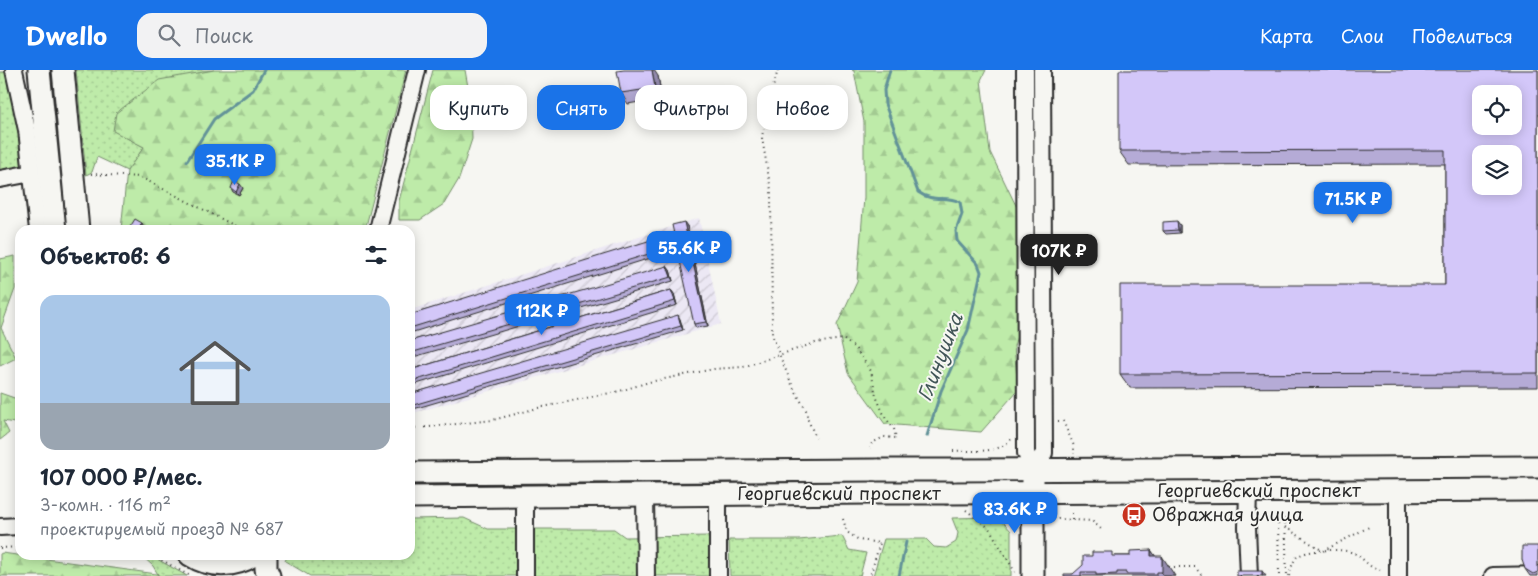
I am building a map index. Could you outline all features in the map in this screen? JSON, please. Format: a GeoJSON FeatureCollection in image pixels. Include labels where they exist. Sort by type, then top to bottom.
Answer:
{"type":"FeatureCollection","features":[{"type":"Feature","properties":{"kind":"main road"},"geometry":{"type":"LineString","coordinates":[[39,70],[54,225]]}},
{"type":"Feature","properties":{"kind":"main road"},"geometry":{"type":"LineString","coordinates":[[63,70],[78,225]]}},
{"type":"Feature","properties":{"kind":"main road","name":"Георгиевский проспект"},"geometry":{"type":"LineString","coordinates":[[415,473],[1538,468]]}},
{"type":"Feature","properties":{"kind":"main road"},"geometry":{"type":"LineString","coordinates":[[1024,574],[1033,522],[1032,470]]}},
{"type":"Feature","properties":{"kind":"main road","name":"Георгиевский проспект"},"geometry":{"type":"LineString","coordinates":[[415,497],[1538,490]]}},
{"type":"Feature","properties":{"kind":"main road"},"geometry":{"type":"LineString","coordinates":[[199,560],[222,570],[224,565],[244,560]]}},
{"type":"Feature","properties":{"kind":"main road"},"geometry":{"type":"LineString","coordinates":[[266,560],[266,569],[269,576]]}},
{"type":"Feature","properties":{"kind":"street"},"geometry":{"type":"LineString","coordinates":[[14,70],[27,130],[37,225]]}},
{"type":"Feature","properties":{"kind":"street"},"geometry":{"type":"LineString","coordinates":[[379,225],[418,70]]}},
{"type":"Feature","properties":{"kind":"street"},"geometry":{"type":"LineString","coordinates":[[1025,70],[1026,453],[1032,470]]}},
{"type":"Feature","properties":{"kind":"street"},"geometry":{"type":"LineString","coordinates":[[1032,470],[1044,453],[1042,70]]}},
{"type":"Feature","properties":{"kind":"street"},"geometry":{"type":"LineString","coordinates":[[0,179],[32,173]]}},
{"type":"Feature","properties":{"kind":"street"},"geometry":{"type":"LineString","coordinates":[[1398,491],[1398,572]]}},
{"type":"Feature","properties":{"kind":"street"},"geometry":{"type":"LineString","coordinates":[[1248,492],[1248,576]]}},
{"type":"Feature","properties":{"kind":"street"},"geometry":{"type":"LineString","coordinates":[[645,495],[646,576]]}},
{"type":"Feature","properties":{"kind":"street"},"geometry":{"type":"LineString","coordinates":[[718,495],[718,576]]}},
{"type":"Feature","properties":{"kind":"street"},"geometry":{"type":"LineString","coordinates":[[525,496],[525,576]]}},
{"type":"Feature","properties":{"kind":"street"},"geometry":{"type":"LineString","coordinates":[[0,527],[15,526]]}},
{"type":"Feature","properties":{"kind":"street"},"geometry":{"type":"LineString","coordinates":[[1493,576],[1538,576]]}},
{"type":"Feature","properties":{"kind":"path"},"geometry":{"type":"LineString","coordinates":[[778,70],[765,116],[762,138],[770,190],[772,329],[779,354],[806,410],[816,438]]}},
{"type":"Feature","properties":{"kind":"path"},"geometry":{"type":"LineString","coordinates":[[91,174],[140,177],[233,225]]}},
{"type":"Feature","properties":{"kind":"path"},"geometry":{"type":"LineString","coordinates":[[415,428],[493,420],[538,408],[620,391],[649,382],[714,369],[743,366],[814,342],[844,339],[849,342],[871,371],[876,396],[885,417],[894,429],[896,438],[881,438],[872,443],[870,448]]}},
{"type":"Feature","properties":{"kind":"path"},"geometry":{"type":"LineString","coordinates":[[964,508],[989,528],[1024,574]]}},
{"type":"Feature","properties":{"kind":"path"},"geometry":{"type":"LineString","coordinates":[[1278,518],[1279,576]]}},
{"type":"Feature","properties":{"kind":"path"},"geometry":{"type":"LineString","coordinates":[[1285,518],[1288,576]]}},
{"type":"Feature","properties":{"kind":"path"},"geometry":{"type":"LineString","coordinates":[[843,519],[847,532],[859,540],[880,542],[870,576]]}},
{"type":"Feature","properties":{"kind":"path"},"geometry":{"type":"LineString","coordinates":[[1033,522],[1072,519],[1092,521],[1101,529]]}},
{"type":"Feature","properties":{"kind":"path"},"geometry":{"type":"LineString","coordinates":[[1285,527],[1324,551]]}},
{"type":"Feature","properties":{"kind":"path"},"geometry":{"type":"LineString","coordinates":[[1324,551],[1369,527]]}},
{"type":"Feature","properties":{"kind":"path"},"geometry":{"type":"LineString","coordinates":[[0,548],[15,547]]}},
{"type":"Feature","properties":{"kind":"path"},"geometry":{"type":"LineString","coordinates":[[1288,576],[1297,556],[1307,552],[1324,551],[1353,552],[1375,570],[1398,572]]}},
{"type":"Feature","properties":{"kind":"path"},"geometry":{"type":"LineString","coordinates":[[162,560],[190,576]]}},
{"type":"Feature","properties":{"kind":"path"},"geometry":{"type":"LineString","coordinates":[[1167,567],[1195,567],[1202,576]]}},
{"type":"Feature","properties":{"kind":"shaded area"},"geometry":{"type":"Polygon","coordinates":[[[699,218],[721,324],[415,413],[415,308],[699,218]]]}},
{"type":"Feature","properties":{"kind":"green space"},"geometry":{"type":"Polygon","coordinates":[[[48,70],[55,70],[69,225],[63,225],[48,70]]]}},
{"type":"Feature","properties":{"kind":"green space"},"geometry":{"type":"Polygon","coordinates":[[[76,70],[214,70],[190,75],[114,131],[144,147],[127,171],[97,157],[92,172],[86,175],[76,70]]]}},
{"type":"Feature","properties":{"kind":"green space"},"geometry":{"type":"Polygon","coordinates":[[[214,70],[406,70],[366,225],[122,225],[127,171],[144,147],[113,131],[116,113],[159,80],[214,70]]]}},
{"type":"Feature","properties":{"kind":"green space"},"geometry":{"type":"Polygon","coordinates":[[[433,70],[465,70],[468,85],[430,85],[430,130],[472,130],[472,139],[459,179],[444,204],[420,220],[399,220],[399,201],[433,70]]]}},
{"type":"Feature","properties":{"kind":"green space"},"geometry":{"type":"Polygon","coordinates":[[[852,70],[986,70],[981,80],[990,152],[1022,218],[1022,318],[1014,346],[1018,390],[981,432],[885,424],[848,373],[837,325],[857,282],[864,198],[864,122],[854,71],[852,70]]]}},
{"type":"Feature","properties":{"kind":"green space"},"geometry":{"type":"Polygon","coordinates":[[[0,72],[9,72],[26,159],[17,170],[0,173],[0,72]]]}},
{"type":"Feature","properties":{"kind":"green space"},"geometry":{"type":"Polygon","coordinates":[[[15,256],[15,289],[1,328],[15,358],[0,366],[0,259],[15,256]]]}},
{"type":"Feature","properties":{"kind":"green space"},"geometry":{"type":"Polygon","coordinates":[[[0,393],[15,398],[15,423],[3,421],[9,433],[0,440],[0,393]]]}},
{"type":"Feature","properties":{"kind":"green space"},"geometry":{"type":"Polygon","coordinates":[[[999,517],[1011,531],[1011,576],[873,576],[884,539],[926,539],[934,547],[946,548],[956,542],[958,533],[952,518],[999,517]]]}},
{"type":"Feature","properties":{"kind":"green space"},"geometry":{"type":"Polygon","coordinates":[[[464,518],[488,529],[614,529],[625,537],[713,536],[713,576],[310,576],[285,561],[415,560],[415,519],[464,518]]]}},
{"type":"Feature","properties":{"kind":"green space"},"geometry":{"type":"Polygon","coordinates":[[[842,536],[849,550],[866,553],[860,576],[730,576],[729,540],[799,540],[842,536]]]}},
{"type":"Feature","properties":{"kind":"green space"},"geometry":{"type":"Polygon","coordinates":[[[0,554],[15,555],[15,560],[54,560],[157,574],[159,576],[0,576],[0,554]]]}},
{"type":"Feature","properties":{"kind":"green space"},"geometry":{"type":"Polygon","coordinates":[[[146,560],[159,560],[187,576],[159,576],[146,560]]]}},
{"type":"Feature","properties":{"kind":"building"},"geometry":{"type":"Polygon","coordinates":[[[652,70],[654,85],[635,85],[635,91],[625,92],[625,85],[620,85],[617,71],[652,70]]]}},
{"type":"Feature","properties":{"kind":"building"},"geometry":{"type":"Polygon","coordinates":[[[1119,70],[1538,70],[1538,373],[1120,374],[1120,285],[1445,285],[1445,150],[1119,151],[1119,70]]]}},
{"type":"Feature","properties":{"kind":"building"},"geometry":{"type":"Polygon","coordinates":[[[234,181],[240,184],[236,192],[231,188],[234,181]]]}},
{"type":"Feature","properties":{"kind":"building"},"geometry":{"type":"Polygon","coordinates":[[[135,219],[142,223],[141,225],[131,225],[135,219]]]}},
{"type":"Feature","properties":{"kind":"building"},"geometry":{"type":"Polygon","coordinates":[[[1177,221],[1178,230],[1163,231],[1163,222],[1177,221]]]}},
{"type":"Feature","properties":{"kind":"building"},"geometry":{"type":"Polygon","coordinates":[[[684,222],[706,322],[694,324],[672,225],[684,222]]]}},
{"type":"Feature","properties":{"kind":"building"},"geometry":{"type":"Polygon","coordinates":[[[664,236],[668,248],[415,326],[415,313],[664,236]]]}},
{"type":"Feature","properties":{"kind":"building"},"geometry":{"type":"Polygon","coordinates":[[[667,266],[671,277],[415,352],[415,340],[667,266]]]}},
{"type":"Feature","properties":{"kind":"building"},"geometry":{"type":"Polygon","coordinates":[[[671,290],[675,301],[415,380],[415,368],[671,290]]]}},
{"type":"Feature","properties":{"kind":"building"},"geometry":{"type":"Polygon","coordinates":[[[678,315],[681,326],[415,405],[415,393],[678,315]]]}},
{"type":"Feature","properties":{"kind":"building"},"geometry":{"type":"Polygon","coordinates":[[[1522,546],[1538,546],[1538,572],[1533,574],[1525,569],[1522,560],[1522,546]]]}},
{"type":"Feature","properties":{"kind":"building"},"geometry":{"type":"Polygon","coordinates":[[[1151,550],[1151,556],[1162,556],[1162,572],[1157,572],[1157,574],[1126,574],[1126,572],[1117,572],[1117,574],[1096,575],[1096,572],[1081,572],[1081,576],[1064,576],[1064,574],[1073,574],[1083,565],[1083,556],[1092,556],[1092,552],[1112,552],[1112,556],[1130,556],[1130,551],[1151,550]]]}},
{"type":"Feature","properties":{"kind":"building"},"geometry":{"type":"Polygon","coordinates":[[[1237,571],[1262,571],[1262,576],[1237,576],[1237,571]]]}},
{"type":"Feature","properties":{"kind":"waterway"},"geometry":{"type":"LineString","coordinates":[[187,161],[214,119],[253,90],[264,70]]}},
{"type":"Feature","properties":{"kind":"waterway","name":"Глинушка"},"geometry":{"type":"LineString","coordinates":[[890,70],[884,90],[885,104],[918,192],[929,197],[960,202],[962,214],[956,231],[957,241],[978,264],[981,272],[968,330],[941,391],[927,436]]}},
{"type":"Feature","properties":{"kind":"waterway","name":"Глинушка"},"geometry":{"type":"LineString","coordinates":[[899,576],[906,542]]}},
{"type":"Feature","properties":{"kind":"place","name":"Овражная улица"},"geometry":{"type":"Point","coordinates":[1134,515]}}]}
